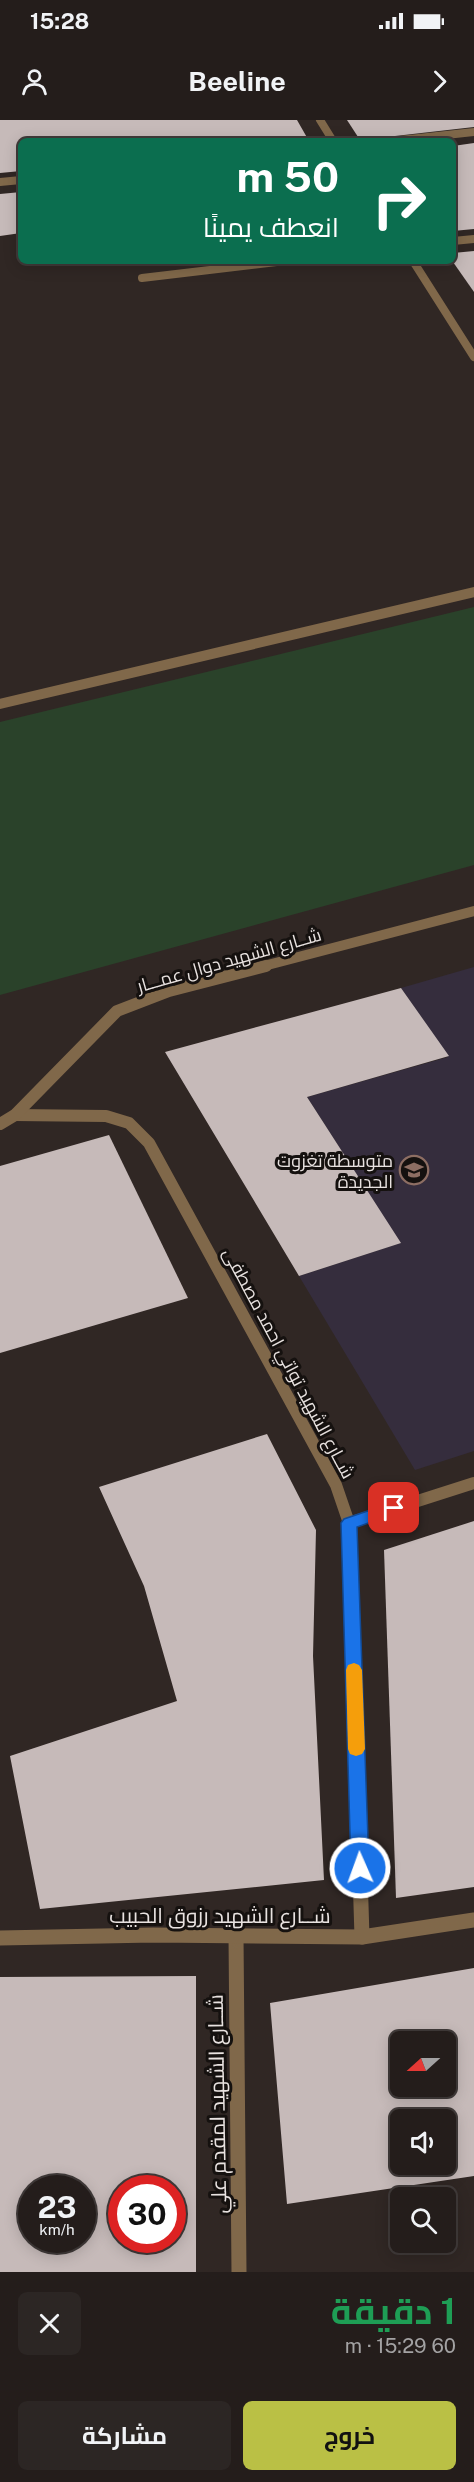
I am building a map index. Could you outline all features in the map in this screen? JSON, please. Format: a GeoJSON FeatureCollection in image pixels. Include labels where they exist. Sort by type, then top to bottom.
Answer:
{"type":"FeatureCollection","features":[{"type":"Feature","properties":{"kind":"street"},"geometry":{"type":"LineString","coordinates":[[320,120],[331,138]]}},
{"type":"Feature","properties":{"kind":"street"},"geometry":{"type":"LineString","coordinates":[[419,138],[474,132]]}},
{"type":"Feature","properties":{"kind":"street"},"geometry":{"type":"LineString","coordinates":[[0,182],[18,180]]}},
{"type":"Feature","properties":{"kind":"street"},"geometry":{"type":"LineString","coordinates":[[456,241],[474,239]]}},
{"type":"Feature","properties":{"kind":"street"},"geometry":{"type":"LineString","coordinates":[[142,278],[260,264]]}},
{"type":"Feature","properties":{"kind":"street"},"geometry":{"type":"LineString","coordinates":[[415,264],[474,357]]}},
{"type":"Feature","properties":{"kind":"street"},"geometry":{"type":"LineString","coordinates":[[0,704],[474,592]]}},
{"type":"Feature","properties":{"kind":"street","name":"شــارع الشهيد دوال عمـــار"},"geometry":{"type":"LineString","coordinates":[[0,1124],[15,1115],[117,1011],[169,990],[474,911]]}},
{"type":"Feature","properties":{"kind":"street","name":"شــارع الشهيد تواتي احمد مصطفى"},"geometry":{"type":"LineString","coordinates":[[15,1115],[106,1116],[129,1123],[149,1143],[336,1485],[349,1523],[362,1937]]}},
{"type":"Feature","properties":{"kind":"street"},"geometry":{"type":"LineString","coordinates":[[349,1523],[474,1483]]}},
{"type":"Feature","properties":{"kind":"street","name":"شــارع الشهيد رزوق الحبيب"},"geometry":{"type":"LineString","coordinates":[[0,1938],[153,1935],[362,1937],[474,1920]]}},
{"type":"Feature","properties":{"kind":"street","name":"شــارع الشهيد لمقدم علي"},"geometry":{"type":"LineString","coordinates":[[236,1936],[239,2272]]}},
{"type":"Feature","properties":{"kind":"shaded area","name":"متوسطة تغزوت الجديدة"},"geometry":{"type":"Polygon","coordinates":[[[474,967],[474,1451],[415,1470],[299,1276],[400,1243],[307,1097],[448,1057],[401,988],[474,967]]]}},
{"type":"Feature","properties":{"kind":"green space"},"geometry":{"type":"Polygon","coordinates":[[[474,607],[474,865],[0,995],[0,722],[474,607]]]}},
{"type":"Feature","properties":{"kind":"building"},"geometry":{"type":"Polygon","coordinates":[[[0,120],[297,120],[307,138],[18,138],[18,171],[0,173],[0,120]]]}},
{"type":"Feature","properties":{"kind":"building"},"geometry":{"type":"Polygon","coordinates":[[[347,120],[474,120],[474,127],[359,138],[347,120]]]}},
{"type":"Feature","properties":{"kind":"building"},"geometry":{"type":"Polygon","coordinates":[[[474,143],[474,229],[456,231],[456,146],[474,143]]]}},
{"type":"Feature","properties":{"kind":"building"},"geometry":{"type":"Polygon","coordinates":[[[18,192],[18,233],[0,236],[0,194],[18,192]]]}},
{"type":"Feature","properties":{"kind":"building"},"geometry":{"type":"Polygon","coordinates":[[[474,251],[474,292],[454,264],[456,253],[474,251]]]}},
{"type":"Feature","properties":{"kind":"building"},"geometry":{"type":"Polygon","coordinates":[[[401,988],[449,1056],[307,1097],[401,1243],[299,1276],[165,1052],[401,988]]]}},
{"type":"Feature","properties":{"kind":"building"},"geometry":{"type":"Polygon","coordinates":[[[109,1135],[188,1298],[0,1353],[0,1166],[109,1135]]]}},
{"type":"Feature","properties":{"kind":"building"},"geometry":{"type":"Polygon","coordinates":[[[267,1434],[316,1530],[313,1656],[324,1880],[40,1909],[10,1756],[177,1701],[144,1586],[99,1487],[267,1434]]]}},
{"type":"Feature","properties":{"kind":"building"},"geometry":{"type":"Polygon","coordinates":[[[474,1521],[474,1887],[396,1898],[384,1550],[474,1521]]]}},
{"type":"Feature","properties":{"kind":"building"},"geometry":{"type":"Polygon","coordinates":[[[474,1968],[474,2176],[287,2204],[270,2003],[474,1968]]]}},
{"type":"Feature","properties":{"kind":"building"},"geometry":{"type":"Polygon","coordinates":[[[196,1976],[196,2272],[0,2272],[0,1977],[196,1976]]]}},
{"type":"Feature","properties":{"kind":"slow traffic"},"geometry":{"type":"LineString","coordinates":[[354,1670],[356,1749]]}},
{"type":"Feature","properties":{"kind":"place","name":"متوسطة تغزوت الجديدة"},"geometry":{"type":"Point","coordinates":[414,1170]}},
{"type":"Feature","properties":{"kind":"route"},"geometry":{"type":"LineString","coordinates":[[360,1868],[349,1523],[394,1508]]}}]}
